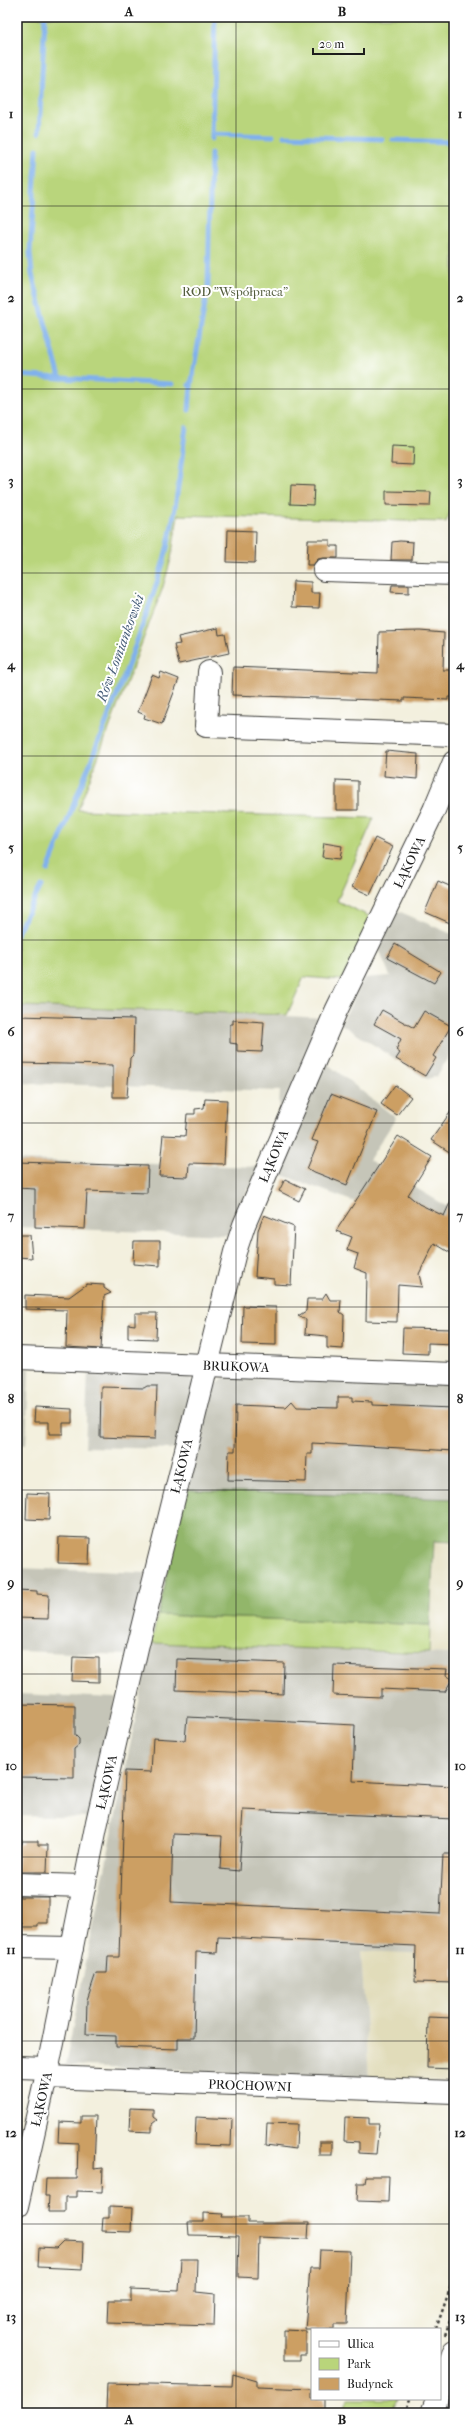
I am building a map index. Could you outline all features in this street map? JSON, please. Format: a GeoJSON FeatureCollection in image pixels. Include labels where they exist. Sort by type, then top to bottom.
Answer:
{"type":"FeatureCollection","features":[{"type":"Feature","properties":{"kind":"street"},"geometry":{"type":"LineString","coordinates":[[324,570],[454,574]]}},
{"type":"Feature","properties":{"kind":"street"},"geometry":{"type":"LineString","coordinates":[[209,672],[206,726],[454,735]]}},
{"type":"Feature","properties":{"kind":"street","name":"ŁĄKOWA"},"geometry":{"type":"LineString","coordinates":[[17,2206],[47,2073],[84,1886],[135,1656],[206,1364],[244,1225],[336,1011],[434,810],[454,762]]}},
{"type":"Feature","properties":{"kind":"street","name":"BRUKOWA"},"geometry":{"type":"LineString","coordinates":[[17,1358],[454,1374]]}},
{"type":"Feature","properties":{"kind":"street"},"geometry":{"type":"LineString","coordinates":[[17,1884],[84,1886]]}},
{"type":"Feature","properties":{"kind":"street"},"geometry":{"type":"LineString","coordinates":[[17,1947],[72,1948]]}},
{"type":"Feature","properties":{"kind":"street","name":"PROCHOWNI"},"geometry":{"type":"LineString","coordinates":[[17,2067],[47,2073],[454,2092]]}},
{"type":"Feature","properties":{"kind":"street"},"geometry":{"type":"LineString","coordinates":[[441,2385],[448,2346]]}},
{"type":"Feature","properties":{"kind":"street"},"geometry":{"type":"LineString","coordinates":[[432,2413],[437,2400]]}},
{"type":"Feature","properties":{"kind":"path"},"geometry":{"type":"LineString","coordinates":[[436,2328],[454,2277]]}},
{"type":"Feature","properties":{"kind":"path"},"geometry":{"type":"LineString","coordinates":[[448,2346],[454,2309]]}},
{"type":"Feature","properties":{"kind":"path"},"geometry":{"type":"LineString","coordinates":[[405,2413],[410,2400]]}},
{"type":"Feature","properties":{"kind":"shaded area"},"geometry":{"type":"Polygon","coordinates":[[[396,910],[454,935],[454,1047],[437,1076],[427,1079],[341,1024],[364,978],[390,976],[378,947],[396,910]]]}},
{"type":"Feature","properties":{"kind":"shaded area"},"geometry":{"type":"Polygon","coordinates":[[[17,1006],[149,1009],[325,1018],[288,1108],[279,1106],[280,1091],[17,1083],[17,1006]]]}},
{"type":"Feature","properties":{"kind":"shaded area"},"geometry":{"type":"Polygon","coordinates":[[[325,1062],[396,1118],[369,1160],[448,1207],[422,1265],[347,1250],[352,1240],[360,1204],[277,1173],[325,1062]]]}},
{"type":"Feature","properties":{"kind":"shaded area"},"geometry":{"type":"Polygon","coordinates":[[[17,1160],[262,1167],[237,1208],[228,1235],[17,1227],[17,1160]]]}},
{"type":"Feature","properties":{"kind":"shaded area"},"geometry":{"type":"Polygon","coordinates":[[[17,1368],[29,1369],[26,1445],[17,1444],[17,1368]]]}},
{"type":"Feature","properties":{"kind":"shaded area"},"geometry":{"type":"Polygon","coordinates":[[[88,1371],[186,1373],[194,1385],[179,1449],[85,1447],[88,1371]]]}},
{"type":"Feature","properties":{"kind":"shaded area"},"geometry":{"type":"Polygon","coordinates":[[[225,1377],[454,1384],[454,1499],[186,1490],[213,1386],[225,1377]]]}},
{"type":"Feature","properties":{"kind":"shaded area"},"geometry":{"type":"Polygon","coordinates":[[[434,1541],[454,1542],[454,1654],[429,1653],[434,1541]]]}},
{"type":"Feature","properties":{"kind":"shaded area"},"geometry":{"type":"Polygon","coordinates":[[[17,1568],[147,1573],[128,1655],[17,1651],[17,1568]]]}},
{"type":"Feature","properties":{"kind":"shaded area"},"geometry":{"type":"Polygon","coordinates":[[[151,1643],[454,1654],[454,1955],[361,1951],[369,2079],[65,2065],[151,1643]]]}},
{"type":"Feature","properties":{"kind":"shaded area"},"geometry":{"type":"Polygon","coordinates":[[[17,1694],[116,1698],[90,1818],[17,1816],[17,1694]]]}},
{"type":"Feature","properties":{"kind":"shaded area"},"geometry":{"type":"Polygon","coordinates":[[[361,1950],[454,1955],[454,2082],[369,2079],[361,1950]]]}},
{"type":"Feature","properties":{"kind":"green space","name":"ROD \"Współpraca\""},"geometry":{"type":"Polygon","coordinates":[[[17,17],[454,17],[454,503],[446,522],[178,515],[171,559],[162,590],[78,810],[374,818],[337,901],[373,918],[342,980],[304,977],[287,1015],[17,1006],[17,17]]]}},
{"type":"Feature","properties":{"kind":"green space"},"geometry":{"type":"Polygon","coordinates":[[[186,1490],[454,1499],[454,1542],[434,1541],[430,1625],[158,1615],[186,1490]]]}},
{"type":"Feature","properties":{"kind":"green space"},"geometry":{"type":"Polygon","coordinates":[[[158,1615],[430,1625],[429,1653],[151,1643],[158,1615]]]}},
{"type":"Feature","properties":{"kind":"green space"},"geometry":{"type":"Polygon","coordinates":[[[347,2400],[397,2400],[392,2413],[342,2413],[347,2400]]]}},
{"type":"Feature","properties":{"kind":"building"},"geometry":{"type":"Polygon","coordinates":[[[392,446],[414,447],[413,465],[391,464],[392,446]]]}},
{"type":"Feature","properties":{"kind":"building"},"geometry":{"type":"Polygon","coordinates":[[[291,485],[314,486],[313,505],[290,504],[291,485]]]}},
{"type":"Feature","properties":{"kind":"building"},"geometry":{"type":"Polygon","coordinates":[[[386,491],[431,492],[430,506],[386,505],[386,491]]]}},
{"type":"Feature","properties":{"kind":"building"},"geometry":{"type":"Polygon","coordinates":[[[228,530],[256,531],[255,563],[227,562],[228,530]]]}},
{"type":"Feature","properties":{"kind":"building"},"geometry":{"type":"Polygon","coordinates":[[[308,540],[330,540],[330,546],[338,546],[338,558],[318,559],[313,565],[307,565],[308,540]]]}},
{"type":"Feature","properties":{"kind":"building"},"geometry":{"type":"Polygon","coordinates":[[[392,542],[413,542],[412,560],[391,560],[392,542]]]}},
{"type":"Feature","properties":{"kind":"building"},"geometry":{"type":"Polygon","coordinates":[[[293,581],[311,582],[311,593],[320,593],[319,608],[292,607],[293,581]]]}},
{"type":"Feature","properties":{"kind":"building"},"geometry":{"type":"Polygon","coordinates":[[[392,585],[409,585],[409,593],[391,592],[392,585]]]}},
{"type":"Feature","properties":{"kind":"building"},"geometry":{"type":"Polygon","coordinates":[[[218,628],[219,635],[225,634],[229,653],[179,664],[174,645],[180,644],[178,637],[218,628]]]}},
{"type":"Feature","properties":{"kind":"building"},"geometry":{"type":"Polygon","coordinates":[[[420,631],[444,633],[443,670],[454,670],[454,697],[448,697],[448,700],[404,698],[404,701],[232,695],[233,667],[378,673],[379,632],[420,631]]]}},
{"type":"Feature","properties":{"kind":"building"},"geometry":{"type":"Polygon","coordinates":[[[161,672],[179,679],[162,724],[144,718],[145,715],[138,712],[152,675],[159,678],[161,672]]]}},
{"type":"Feature","properties":{"kind":"building"},"geometry":{"type":"Polygon","coordinates":[[[386,751],[418,754],[417,779],[384,776],[386,751]]]}},
{"type":"Feature","properties":{"kind":"building"},"geometry":{"type":"Polygon","coordinates":[[[336,780],[358,781],[358,810],[336,810],[336,780]]]}},
{"type":"Feature","properties":{"kind":"building"},"geometry":{"type":"Polygon","coordinates":[[[375,838],[393,847],[370,895],[352,887],[375,838]]]}},
{"type":"Feature","properties":{"kind":"building"},"geometry":{"type":"Polygon","coordinates":[[[324,843],[342,846],[340,859],[322,857],[324,843]]]}},
{"type":"Feature","properties":{"kind":"building"},"geometry":{"type":"Polygon","coordinates":[[[438,881],[454,888],[454,913],[450,923],[425,912],[438,881]]]}},
{"type":"Feature","properties":{"kind":"building"},"geometry":{"type":"Polygon","coordinates":[[[395,944],[441,972],[434,983],[387,958],[395,944]]]}},
{"type":"Feature","properties":{"kind":"building"},"geometry":{"type":"Polygon","coordinates":[[[382,1010],[414,1028],[424,1011],[451,1026],[433,1056],[436,1058],[425,1076],[396,1059],[400,1053],[396,1050],[401,1039],[374,1024],[382,1010]]]}},
{"type":"Feature","properties":{"kind":"building"},"geometry":{"type":"Polygon","coordinates":[[[17,1016],[134,1019],[133,1055],[130,1058],[127,1097],[113,1097],[113,1065],[17,1063],[17,1016]]]}},
{"type":"Feature","properties":{"kind":"building"},"geometry":{"type":"Polygon","coordinates":[[[233,1020],[264,1022],[262,1052],[237,1051],[237,1044],[230,1043],[230,1024],[233,1024],[233,1020]]]}},
{"type":"Feature","properties":{"kind":"building"},"geometry":{"type":"Polygon","coordinates":[[[395,1085],[411,1097],[397,1115],[381,1104],[395,1085]]]}},
{"type":"Feature","properties":{"kind":"building"},"geometry":{"type":"Polygon","coordinates":[[[331,1094],[377,1112],[347,1185],[307,1169],[318,1142],[312,1140],[331,1094]]]}},
{"type":"Feature","properties":{"kind":"building"},"geometry":{"type":"Polygon","coordinates":[[[205,1099],[227,1100],[224,1164],[189,1163],[188,1177],[159,1176],[163,1135],[185,1136],[187,1114],[195,1114],[195,1109],[204,1108],[205,1099]]]}},
{"type":"Feature","properties":{"kind":"building"},"geometry":{"type":"Polygon","coordinates":[[[454,1107],[454,1155],[431,1140],[454,1107]]]}},
{"type":"Feature","properties":{"kind":"building"},"geometry":{"type":"Polygon","coordinates":[[[398,1136],[432,1157],[408,1195],[419,1204],[444,1216],[454,1194],[454,1255],[434,1243],[419,1274],[422,1287],[398,1285],[397,1322],[366,1321],[367,1273],[354,1268],[358,1254],[347,1250],[352,1237],[336,1231],[398,1136]]]}},
{"type":"Feature","properties":{"kind":"building"},"geometry":{"type":"Polygon","coordinates":[[[17,1162],[148,1166],[147,1193],[87,1191],[85,1229],[35,1227],[35,1189],[17,1188],[17,1162]]]}},
{"type":"Feature","properties":{"kind":"building"},"geometry":{"type":"Polygon","coordinates":[[[285,1179],[305,1189],[299,1201],[279,1191],[285,1179]]]}},
{"type":"Feature","properties":{"kind":"building"},"geometry":{"type":"Polygon","coordinates":[[[264,1215],[294,1227],[291,1285],[274,1284],[274,1279],[255,1277],[258,1230],[264,1215]]]}},
{"type":"Feature","properties":{"kind":"building"},"geometry":{"type":"Polygon","coordinates":[[[17,1235],[30,1235],[32,1258],[17,1257],[17,1235]]]}},
{"type":"Feature","properties":{"kind":"building"},"geometry":{"type":"Polygon","coordinates":[[[134,1241],[160,1241],[160,1266],[133,1264],[134,1241]]]}},
{"type":"Feature","properties":{"kind":"building"},"geometry":{"type":"Polygon","coordinates":[[[87,1284],[104,1285],[104,1288],[111,1293],[104,1296],[101,1349],[66,1347],[67,1310],[25,1309],[25,1295],[69,1297],[87,1284]]]}},
{"type":"Feature","properties":{"kind":"building"},"geometry":{"type":"Polygon","coordinates":[[[326,1293],[330,1300],[341,1300],[340,1312],[344,1315],[343,1349],[327,1348],[327,1336],[305,1334],[306,1320],[298,1316],[306,1311],[307,1299],[322,1299],[326,1293]]]}},
{"type":"Feature","properties":{"kind":"building"},"geometry":{"type":"Polygon","coordinates":[[[243,1306],[276,1307],[276,1345],[242,1344],[243,1306]]]}},
{"type":"Feature","properties":{"kind":"building"},"geometry":{"type":"Polygon","coordinates":[[[135,1313],[157,1313],[156,1339],[128,1338],[128,1324],[135,1325],[135,1313]]]}},
{"type":"Feature","properties":{"kind":"building"},"geometry":{"type":"Polygon","coordinates":[[[403,1328],[454,1329],[454,1344],[428,1343],[428,1354],[402,1353],[403,1328]]]}},
{"type":"Feature","properties":{"kind":"building"},"geometry":{"type":"Polygon","coordinates":[[[147,1386],[157,1386],[155,1439],[100,1437],[101,1387],[144,1388],[147,1386]]]}},
{"type":"Feature","properties":{"kind":"building"},"geometry":{"type":"Polygon","coordinates":[[[338,1397],[352,1397],[352,1401],[372,1402],[372,1405],[454,1408],[454,1451],[312,1443],[312,1454],[307,1454],[306,1482],[228,1480],[229,1451],[235,1451],[236,1405],[286,1407],[292,1401],[297,1407],[338,1408],[338,1397]]]}},
{"type":"Feature","properties":{"kind":"building"},"geometry":{"type":"Polygon","coordinates":[[[35,1407],[72,1409],[72,1423],[63,1423],[63,1434],[49,1434],[49,1422],[34,1422],[35,1407]]]}},
{"type":"Feature","properties":{"kind":"building"},"geometry":{"type":"Polygon","coordinates":[[[27,1493],[50,1494],[49,1520],[26,1519],[27,1493]]]}},
{"type":"Feature","properties":{"kind":"building"},"geometry":{"type":"Polygon","coordinates":[[[59,1537],[90,1538],[89,1564],[58,1563],[59,1537]]]}},
{"type":"Feature","properties":{"kind":"building"},"geometry":{"type":"Polygon","coordinates":[[[17,1590],[37,1591],[37,1594],[49,1595],[48,1619],[17,1618],[17,1590]]]}},
{"type":"Feature","properties":{"kind":"building"},"geometry":{"type":"Polygon","coordinates":[[[73,1657],[99,1658],[99,1682],[72,1681],[73,1657]]]}},
{"type":"Feature","properties":{"kind":"building"},"geometry":{"type":"Polygon","coordinates":[[[177,1659],[284,1663],[283,1694],[176,1690],[177,1659]]]}},
{"type":"Feature","properties":{"kind":"building"},"geometry":{"type":"Polygon","coordinates":[[[334,1665],[447,1669],[446,1675],[452,1679],[445,1692],[381,1689],[381,1697],[333,1695],[334,1665]]]}},
{"type":"Feature","properties":{"kind":"building"},"geometry":{"type":"Polygon","coordinates":[[[17,1704],[75,1705],[75,1735],[79,1739],[79,1745],[74,1749],[74,1778],[17,1777],[17,1704]]]}},
{"type":"Feature","properties":{"kind":"building"},"geometry":{"type":"Polygon","coordinates":[[[187,1717],[355,1725],[353,1781],[454,1786],[454,1819],[243,1810],[239,1871],[220,1869],[222,1836],[173,1834],[171,1902],[440,1914],[443,1854],[454,1854],[454,1983],[415,1982],[416,1946],[218,1937],[217,1953],[196,1952],[194,2038],[178,2038],[178,2049],[116,2047],[116,2036],[86,2035],[87,2000],[96,1973],[107,1973],[108,1957],[119,1957],[125,1771],[151,1772],[153,1738],[185,1740],[187,1717]]]}},
{"type":"Feature","properties":{"kind":"building"},"geometry":{"type":"Polygon","coordinates":[[[22,1841],[38,1841],[38,1845],[48,1845],[47,1872],[17,1872],[17,1844],[22,1844],[22,1841]]]}},
{"type":"Feature","properties":{"kind":"building"},"geometry":{"type":"Polygon","coordinates":[[[17,1897],[48,1897],[48,1923],[38,1923],[38,1927],[22,1927],[22,1923],[17,1923],[17,1897]]]}},
{"type":"Feature","properties":{"kind":"building"},"geometry":{"type":"Polygon","coordinates":[[[428,2017],[454,2018],[454,2069],[427,2068],[428,2017]]]}},
{"type":"Feature","properties":{"kind":"building"},"geometry":{"type":"Polygon","coordinates":[[[130,2108],[153,2109],[153,2117],[157,2120],[152,2124],[152,2132],[129,2131],[130,2108]]]}},
{"type":"Feature","properties":{"kind":"building"},"geometry":{"type":"Polygon","coordinates":[[[81,2116],[96,2116],[94,2169],[103,2168],[102,2192],[77,2191],[77,2197],[65,2197],[65,2212],[48,2212],[49,2196],[45,2196],[46,2179],[77,2179],[78,2143],[58,2142],[59,2122],[81,2123],[81,2116]]]}},
{"type":"Feature","properties":{"kind":"building"},"geometry":{"type":"Polygon","coordinates":[[[196,2117],[232,2119],[231,2146],[195,2145],[196,2117]]]}},
{"type":"Feature","properties":{"kind":"building"},"geometry":{"type":"Polygon","coordinates":[[[345,2117],[369,2118],[369,2124],[379,2124],[376,2154],[359,2153],[359,2142],[344,2141],[345,2117]]]}},
{"type":"Feature","properties":{"kind":"building"},"geometry":{"type":"Polygon","coordinates":[[[267,2123],[297,2124],[296,2149],[266,2145],[267,2123]]]}},
{"type":"Feature","properties":{"kind":"building"},"geometry":{"type":"Polygon","coordinates":[[[319,2142],[332,2142],[332,2155],[319,2155],[319,2142]]]}},
{"type":"Feature","properties":{"kind":"building"},"geometry":{"type":"Polygon","coordinates":[[[366,2176],[389,2176],[388,2202],[357,2201],[358,2183],[365,2183],[366,2176]]]}},
{"type":"Feature","properties":{"kind":"building"},"geometry":{"type":"Polygon","coordinates":[[[109,2207],[132,2208],[131,2232],[102,2231],[103,2218],[109,2218],[109,2207]]]}},
{"type":"Feature","properties":{"kind":"building"},"geometry":{"type":"Polygon","coordinates":[[[204,2213],[223,2214],[222,2217],[248,2217],[248,2223],[309,2223],[308,2239],[259,2237],[258,2278],[238,2277],[239,2236],[189,2235],[188,2222],[204,2222],[204,2213]]]}},
{"type":"Feature","properties":{"kind":"building"},"geometry":{"type":"Polygon","coordinates":[[[63,2241],[84,2242],[83,2269],[38,2267],[39,2247],[56,2248],[63,2241]]]}},
{"type":"Feature","properties":{"kind":"building"},"geometry":{"type":"Polygon","coordinates":[[[320,2250],[350,2251],[347,2324],[334,2324],[334,2328],[305,2329],[310,2268],[319,2268],[320,2250]]]}},
{"type":"Feature","properties":{"kind":"building"},"geometry":{"type":"Polygon","coordinates":[[[181,2259],[197,2259],[196,2292],[215,2294],[214,2326],[108,2323],[109,2300],[131,2300],[131,2289],[179,2291],[181,2259]]]}},
{"type":"Feature","properties":{"kind":"building"},"geometry":{"type":"Polygon","coordinates":[[[284,2330],[306,2331],[306,2355],[300,2355],[300,2360],[284,2360],[284,2330]]]}},
{"type":"Feature","properties":{"kind":"building"},"geometry":{"type":"Polygon","coordinates":[[[233,2374],[257,2381],[257,2387],[311,2389],[311,2400],[324,2400],[324,2413],[110,2413],[110,2411],[106,2411],[107,2383],[232,2386],[233,2374]]]}},
{"type":"Feature","properties":{"kind":"waterway","name":"Rów Łomiankowski"},"geometry":{"type":"LineString","coordinates":[[39,133],[45,17]]}},
{"type":"Feature","properties":{"kind":"waterway"},"geometry":{"type":"LineString","coordinates":[[212,139],[215,17]]}},
{"type":"Feature","properties":{"kind":"waterway"},"geometry":{"type":"LineString","coordinates":[[212,134],[273,136]]}},
{"type":"Feature","properties":{"kind":"waterway"},"geometry":{"type":"LineString","coordinates":[[284,136],[382,139]]}},
{"type":"Feature","properties":{"kind":"waterway"},"geometry":{"type":"LineString","coordinates":[[393,140],[454,142]]}},
{"type":"Feature","properties":{"kind":"waterway","name":"Rów Łomiankowski"},"geometry":{"type":"LineString","coordinates":[[37,149],[30,252],[32,274],[60,378],[172,384]]}},
{"type":"Feature","properties":{"kind":"waterway"},"geometry":{"type":"LineString","coordinates":[[191,386],[208,285],[211,153]]}},
{"type":"Feature","properties":{"kind":"waterway"},"geometry":{"type":"LineString","coordinates":[[17,375],[60,378]]}},
{"type":"Feature","properties":{"kind":"waterway","name":"Rów Łomiankowski"},"geometry":{"type":"LineString","coordinates":[[189,385],[191,386],[189,410]]}},
{"type":"Feature","properties":{"kind":"waterway","name":"Rów Łomiankowski"},"geometry":{"type":"LineString","coordinates":[[48,870],[121,685],[160,573],[173,520],[186,427]]}},
{"type":"Feature","properties":{"kind":"waterway","name":"Rów Łomiankowski"},"geometry":{"type":"LineString","coordinates":[[17,933],[41,886]]}}]}
